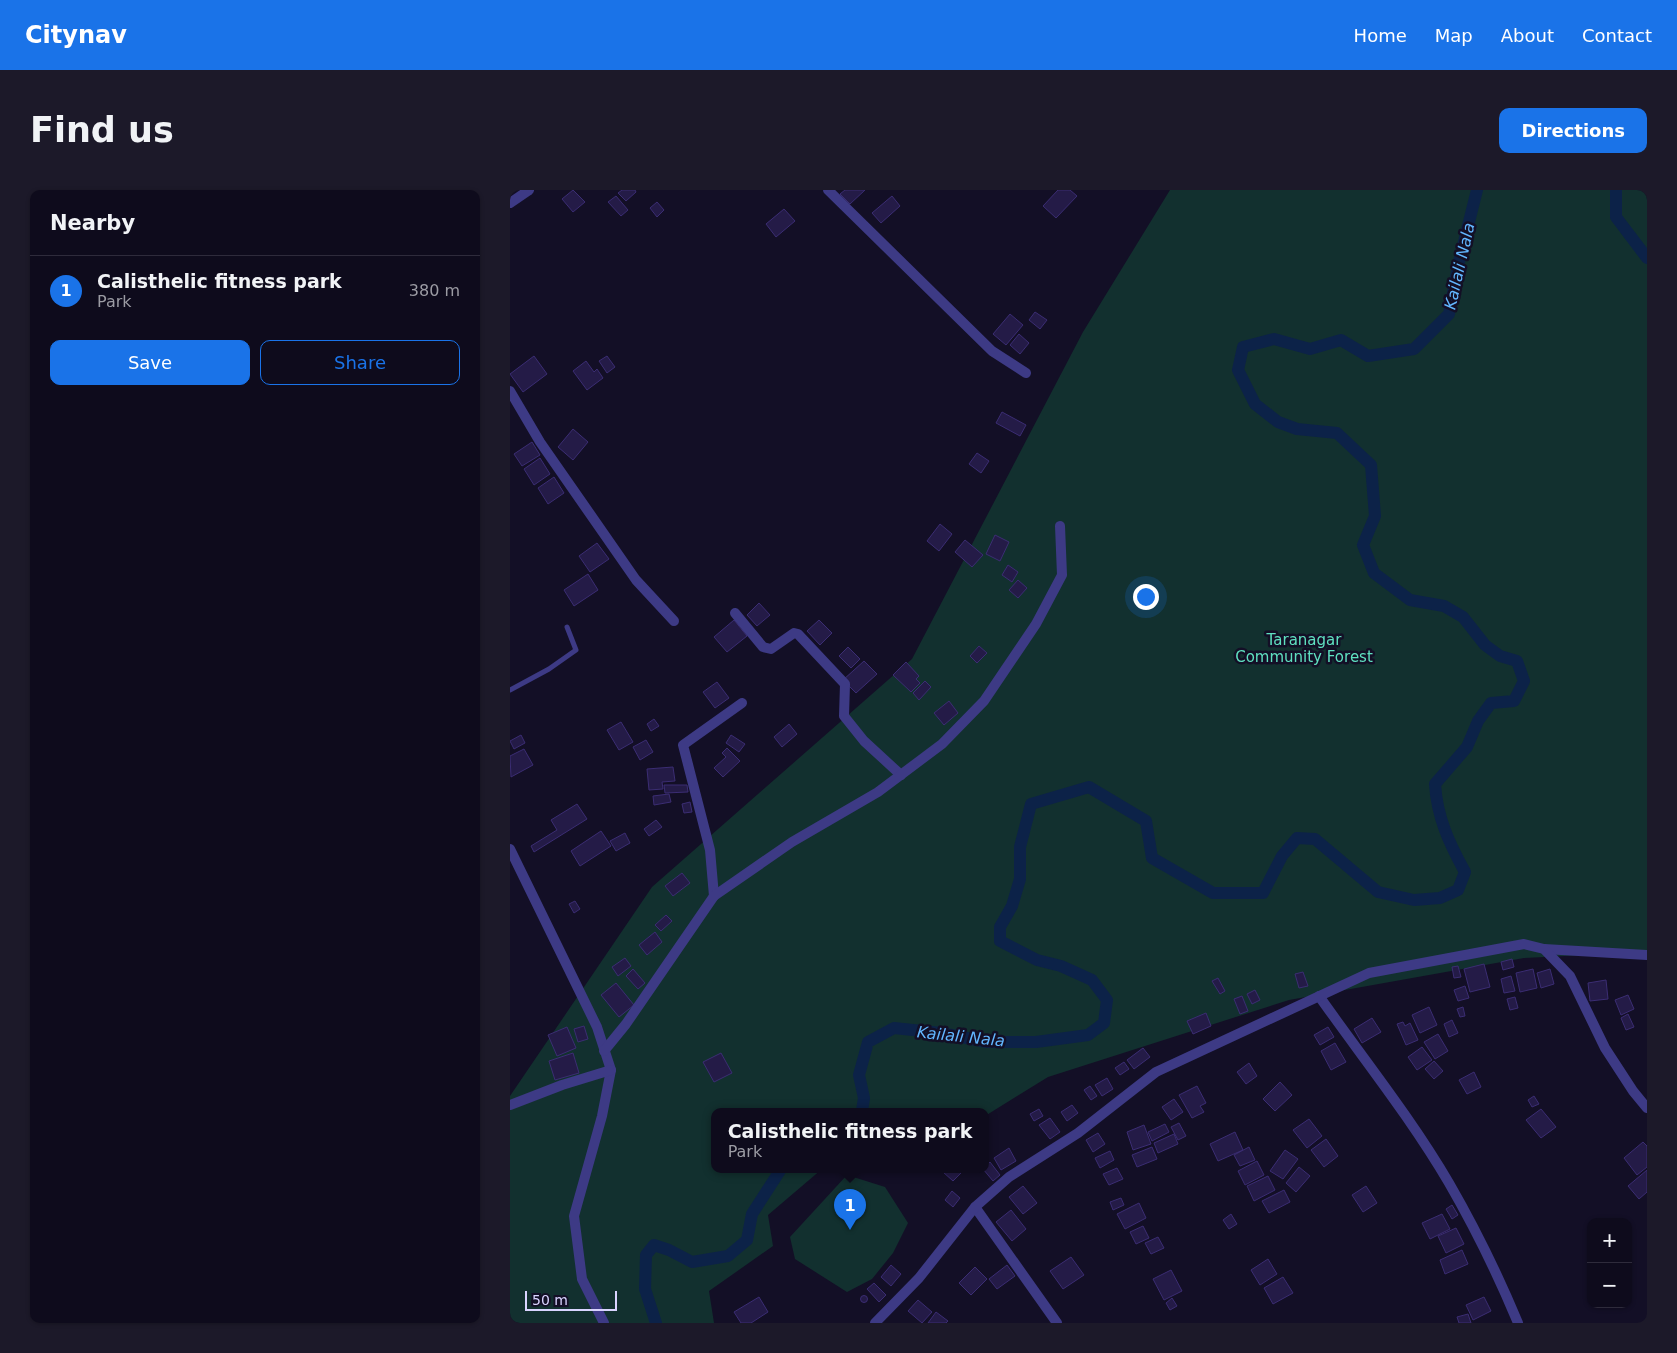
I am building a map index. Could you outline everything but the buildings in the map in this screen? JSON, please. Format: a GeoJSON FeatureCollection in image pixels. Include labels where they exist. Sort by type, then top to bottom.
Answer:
{"type":"FeatureCollection","features":[{"type":"Feature","properties":{"kind":"street"},"geometry":{"type":"LineString","coordinates":[[510,203],[529,190]]}},
{"type":"Feature","properties":{"kind":"street"},"geometry":{"type":"LineString","coordinates":[[828,190],[992,351],[1026,373]]}},
{"type":"Feature","properties":{"kind":"street"},"geometry":{"type":"LineString","coordinates":[[510,391],[540,442],[636,580],[674,621]]}},
{"type":"Feature","properties":{"kind":"street"},"geometry":{"type":"LineString","coordinates":[[604,1051],[626,1024],[714,896],[792,842],[878,792],[942,744],[984,701],[1036,624],[1062,575],[1060,526]]}},
{"type":"Feature","properties":{"kind":"street"},"geometry":{"type":"LineString","coordinates":[[736,613],[763,647],[771,649],[794,633],[798,634],[845,684],[844,716],[864,741],[901,775]]}},
{"type":"Feature","properties":{"kind":"street"},"geometry":{"type":"LineString","coordinates":[[714,896],[710,850],[683,745],[742,703]]}},
{"type":"Feature","properties":{"kind":"street"},"geometry":{"type":"LineString","coordinates":[[510,849],[597,1027],[610,1070],[602,1116],[574,1216],[582,1279],[604,1323]]}},
{"type":"Feature","properties":{"kind":"street"},"geometry":{"type":"LineString","coordinates":[[875,1323],[919,1278],[975,1208],[1009,1177],[1078,1133],[1156,1072],[1369,974],[1524,944],[1544,949],[1647,955]]}},
{"type":"Feature","properties":{"kind":"street"},"geometry":{"type":"LineString","coordinates":[[1544,949],[1570,976],[1605,1048],[1647,1108]]}},
{"type":"Feature","properties":{"kind":"street"},"geometry":{"type":"LineString","coordinates":[[1319,996],[1448,1183],[1496,1271],[1518,1323]]}},
{"type":"Feature","properties":{"kind":"street"},"geometry":{"type":"LineString","coordinates":[[510,1105],[610,1070]]}},
{"type":"Feature","properties":{"kind":"street"},"geometry":{"type":"LineString","coordinates":[[975,1208],[1056,1323]]}},
{"type":"Feature","properties":{"kind":"lane"},"geometry":{"type":"LineString","coordinates":[[510,690],[548,669],[576,650],[567,627]]}},
{"type":"Feature","properties":{"kind":"green space","name":"Taranagar Community Forest"},"geometry":{"type":"Polygon","coordinates":[[[1170,190],[1647,190],[1647,952],[1524,958],[1289,1000],[1048,1077],[989,1114],[989,1108],[711,1108],[711,1173],[817,1173],[768,1215],[773,1246],[709,1291],[714,1323],[510,1323],[510,1096],[652,887],[912,659],[1083,332],[1170,190]]]}},
{"type":"Feature","properties":{"kind":"green space"},"geometry":{"type":"Polygon","coordinates":[[[847,1175],[885,1187],[908,1223],[893,1253],[872,1279],[847,1292],[795,1259],[790,1237],[847,1175]]]}},
{"type":"Feature","properties":{"kind":"waterway","name":"Kailali Nala"},"geometry":{"type":"LineString","coordinates":[[862,1108],[864,1098],[859,1075],[868,1042],[894,1028],[941,1033],[987,1042],[1036,1042],[1088,1035],[1104,1023],[1107,1000],[1092,980],[1061,966],[1037,960],[1000,941],[1000,927],[1012,906],[1020,879],[1020,847],[1031,804],[1089,787],[1146,821],[1152,858],[1213,893],[1263,893],[1282,856],[1297,838],[1315,839],[1378,892],[1414,900],[1440,898],[1458,890],[1465,872],[1441,819],[1435,784],[1467,747],[1478,721],[1491,703],[1514,701],[1524,681],[1517,661],[1500,656],[1485,645],[1463,617],[1444,606],[1410,600],[1374,573],[1363,545],[1375,516],[1371,465],[1337,433],[1297,429],[1278,422],[1255,404],[1238,370],[1243,347],[1274,339],[1310,349],[1341,340],[1368,356],[1414,349],[1449,314],[1458,266],[1477,190]]}},
{"type":"Feature","properties":{"kind":"waterway","name":"Kailali Nala"},"geometry":{"type":"LineString","coordinates":[[1616,190],[1616,217],[1647,258]]}},
{"type":"Feature","properties":{"kind":"waterway","name":"Kailali Nala"},"geometry":{"type":"LineString","coordinates":[[656,1323],[645,1289],[646,1255],[654,1245],[669,1250],[692,1262],[728,1256],[747,1240],[752,1214],[778,1173]]}},
{"type":"Feature","properties":{"kind":"place","name":"Calisthelic fitness park"},"geometry":{"type":"Point","coordinates":[850,1230]}}]}
